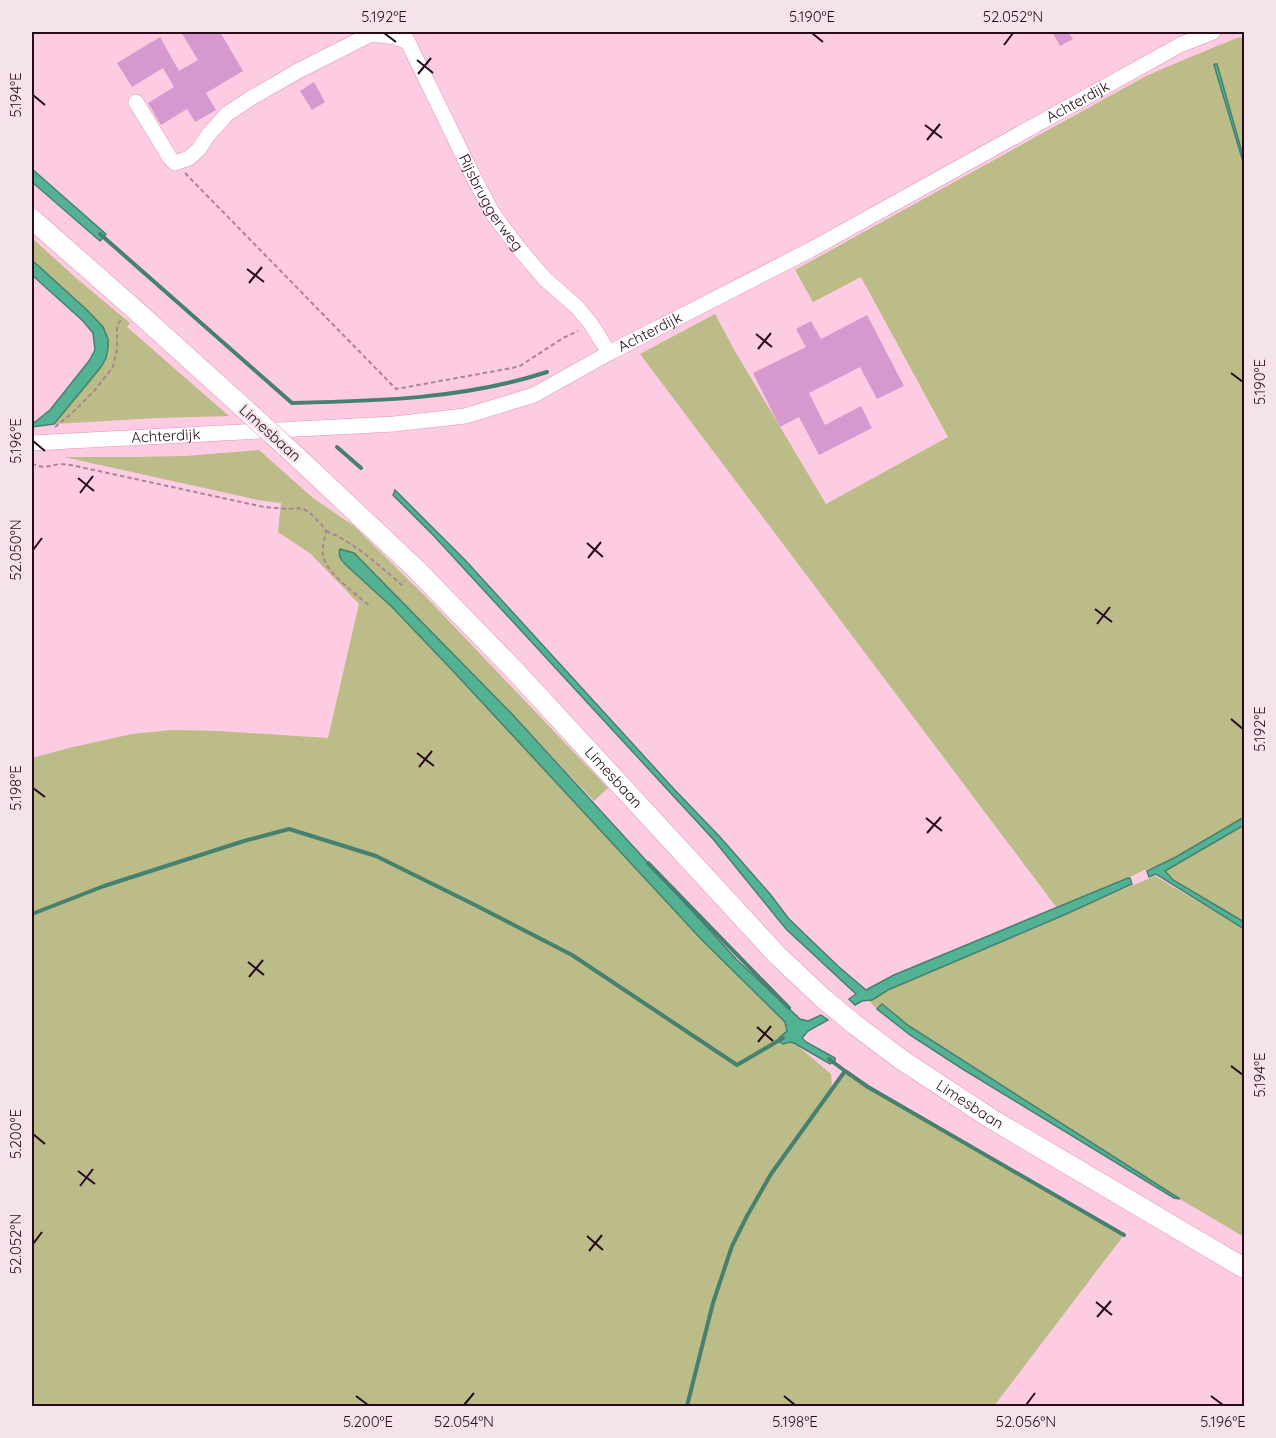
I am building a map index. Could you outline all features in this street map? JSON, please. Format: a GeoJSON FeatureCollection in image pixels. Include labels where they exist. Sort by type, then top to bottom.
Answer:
{"type":"FeatureCollection","features":[{"type":"Feature","properties":{"kind":"main road","name":"Limesbaan"},"geometry":{"type":"LineString","coordinates":[[32,219],[247,411],[416,569],[518,674],[778,956],[825,999],[902,1060],[990,1118],[1245,1268]]}},
{"type":"Feature","properties":{"kind":"street","name":"Achterdijk"},"geometry":{"type":"LineString","coordinates":[[32,443],[394,424],[465,416],[534,394],[810,250],[1180,45],[1213,32]]}},
{"type":"Feature","properties":{"kind":"street"},"geometry":{"type":"LineString","coordinates":[[136,102],[175,163],[189,158],[199,149],[227,114],[298,71],[373,33],[405,37]]}},
{"type":"Feature","properties":{"kind":"street","name":"Rijsbruggerweg"},"geometry":{"type":"LineString","coordinates":[[405,37],[493,214],[544,279],[577,307],[609,353]]}},
{"type":"Feature","properties":{"kind":"path"},"geometry":{"type":"LineString","coordinates":[[191,179],[396,389],[520,366],[563,338],[591,324]]}},
{"type":"Feature","properties":{"kind":"path"},"geometry":{"type":"LineString","coordinates":[[32,443],[72,413],[95,390],[113,367],[117,349],[117,326],[132,307]]}},
{"type":"Feature","properties":{"kind":"path"},"geometry":{"type":"LineString","coordinates":[[32,463],[36,466],[47,467],[59,464],[71,465],[120,474],[253,505],[288,509],[302,508],[310,513],[326,531],[342,537],[363,551],[402,585],[416,569]]}},
{"type":"Feature","properties":{"kind":"path"},"geometry":{"type":"LineString","coordinates":[[326,531],[322,553],[324,562],[371,607]]}},
{"type":"Feature","properties":{"kind":"shaded area"},"geometry":{"type":"Polygon","coordinates":[[[1244,37],[1244,159],[1217,64],[1214,65],[1244,165],[1244,817],[1176,857],[1057,908],[640,354],[715,314],[826,504],[948,437],[861,277],[813,302],[795,270],[1146,76],[1244,37]]]}},
{"type":"Feature","properties":{"kind":"shaded area"},"geometry":{"type":"Polygon","coordinates":[[[1217,64],[1244,165],[1214,65],[1217,64]]]}},
{"type":"Feature","properties":{"kind":"shaded area"},"geometry":{"type":"Polygon","coordinates":[[[32,169],[106,234],[100,241],[32,182],[32,169]]]}},
{"type":"Feature","properties":{"kind":"shaded area"},"geometry":{"type":"Polygon","coordinates":[[[32,238],[130,323],[127,327],[229,416],[54,424],[101,367],[106,358],[108,339],[103,327],[88,311],[32,260],[32,238]]]}},
{"type":"Feature","properties":{"kind":"shaded area"},"geometry":{"type":"Polygon","coordinates":[[[32,260],[103,327],[108,339],[108,348],[101,367],[54,424],[32,427],[32,422],[50,410],[89,361],[95,350],[93,333],[83,321],[32,275],[32,260]]]}},
{"type":"Feature","properties":{"kind":"shaded area"},"geometry":{"type":"Polygon","coordinates":[[[259,450],[313,498],[354,526],[426,597],[608,788],[594,801],[512,714],[340,559],[392,607],[701,939],[785,1022],[787,1031],[779,1038],[783,1044],[794,1043],[831,1074],[832,1088],[845,1071],[1124,1235],[994,1406],[32,1406],[32,758],[132,734],[172,730],[328,738],[359,604],[311,554],[278,532],[281,503],[258,500],[64,457],[186,456],[259,450]]]}},
{"type":"Feature","properties":{"kind":"shaded area"},"geometry":{"type":"Polygon","coordinates":[[[395,490],[466,561],[720,837],[789,919],[866,990],[894,975],[1128,878],[1132,884],[888,990],[872,1000],[862,1001],[855,1005],[849,999],[856,994],[786,929],[713,839],[433,535],[393,495],[395,490]]]}},
{"type":"Feature","properties":{"kind":"shaded area"},"geometry":{"type":"Polygon","coordinates":[[[340,549],[354,553],[512,714],[737,960],[800,1019],[808,1021],[821,1015],[828,1020],[808,1031],[802,1038],[835,1058],[835,1061],[830,1064],[794,1043],[780,1042],[779,1038],[787,1031],[785,1022],[701,939],[392,607],[341,560],[340,549]]]}},
{"type":"Feature","properties":{"kind":"shaded area"},"geometry":{"type":"Polygon","coordinates":[[[1244,817],[1244,825],[1165,871],[1173,880],[1244,922],[1244,929],[1156,874],[1149,877],[1147,871],[1176,857],[1244,817]]]}},
{"type":"Feature","properties":{"kind":"shaded area"},"geometry":{"type":"Polygon","coordinates":[[[1244,825],[1244,922],[1173,880],[1164,871],[1244,825]]]}},
{"type":"Feature","properties":{"kind":"shaded area"},"geometry":{"type":"Polygon","coordinates":[[[1155,876],[1244,929],[1244,1237],[1180,1199],[909,1026],[882,1004],[877,1009],[868,1000],[1155,876]]]}},
{"type":"Feature","properties":{"kind":"shaded area"},"geometry":{"type":"Polygon","coordinates":[[[882,1004],[909,1026],[1180,1199],[1174,1198],[910,1035],[877,1009],[882,1004]]]}},
{"type":"Feature","properties":{"kind":"building"},"geometry":{"type":"Polygon","coordinates":[[[181,32],[220,32],[243,71],[206,93],[216,110],[195,122],[187,109],[161,125],[148,103],[174,87],[163,68],[132,87],[117,63],[160,37],[179,71],[198,60],[181,32]]]}},
{"type":"Feature","properties":{"kind":"building"},"geometry":{"type":"Polygon","coordinates":[[[1052,32],[1068,32],[1073,39],[1060,46],[1052,32]]]}},
{"type":"Feature","properties":{"kind":"building"},"geometry":{"type":"Polygon","coordinates":[[[314,82],[325,102],[312,110],[300,91],[314,82]]]}},
{"type":"Feature","properties":{"kind":"building"},"geometry":{"type":"Polygon","coordinates":[[[867,315],[904,386],[877,399],[860,367],[809,393],[825,425],[861,406],[872,428],[819,455],[799,417],[780,427],[753,373],[806,347],[796,329],[811,321],[821,339],[867,315]]]}},
{"type":"Feature","properties":{"kind":"waterway"},"geometry":{"type":"LineString","coordinates":[[100,234],[292,403],[421,397],[484,388],[547,372]]}},
{"type":"Feature","properties":{"kind":"waterway"},"geometry":{"type":"LineString","coordinates":[[337,447],[361,468]]}},
{"type":"Feature","properties":{"kind":"waterway"},"geometry":{"type":"LineString","coordinates":[[32,914],[104,886],[289,829],[376,856],[572,955],[737,1065],[783,1038]]}},
{"type":"Feature","properties":{"kind":"waterway"},"geometry":{"type":"LineString","coordinates":[[648,863],[789,1008]]}},
{"type":"Feature","properties":{"kind":"waterway"},"geometry":{"type":"LineString","coordinates":[[687,1406],[713,1303],[732,1246],[771,1174],[845,1071],[829,1059]]}},
{"type":"Feature","properties":{"kind":"waterway"},"geometry":{"type":"LineString","coordinates":[[845,1071],[868,1087],[1124,1235]]}}]}
